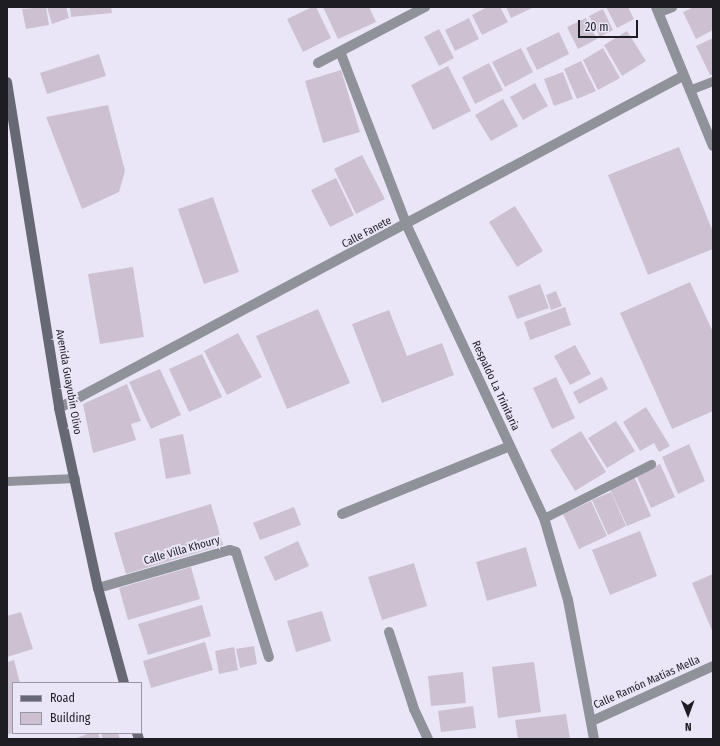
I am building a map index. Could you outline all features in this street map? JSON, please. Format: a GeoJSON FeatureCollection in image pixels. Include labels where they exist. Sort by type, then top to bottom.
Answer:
{"type":"FeatureCollection","features":[{"type":"Feature","properties":{"kind":"main road","name":"Avenida Guayubín Olivo"},"geometry":{"type":"LineString","coordinates":[[7,84],[59,408],[98,588],[124,682]]}},
{"type":"Feature","properties":{"kind":"street"},"geometry":{"type":"LineString","coordinates":[[318,63],[341,54],[426,7]]}},
{"type":"Feature","properties":{"kind":"street"},"geometry":{"type":"LineString","coordinates":[[657,10],[713,146]]}},
{"type":"Feature","properties":{"kind":"street","name":"Respaldo La Trinitaria"},"geometry":{"type":"LineString","coordinates":[[341,54],[407,226],[544,518],[568,600],[592,721],[594,739]]}},
{"type":"Feature","properties":{"kind":"street","name":"Calle Fanete"},"geometry":{"type":"LineString","coordinates":[[59,408],[407,226],[683,76]]}},
{"type":"Feature","properties":{"kind":"street"},"geometry":{"type":"LineString","coordinates":[[342,514],[510,446]]}},
{"type":"Feature","properties":{"kind":"street","name":"Calle Villa Khoury"},"geometry":{"type":"LineString","coordinates":[[98,588],[230,550],[236,552],[269,657]]}},
{"type":"Feature","properties":{"kind":"street"},"geometry":{"type":"LineString","coordinates":[[389,632],[414,709],[428,739]]}},
{"type":"Feature","properties":{"kind":"street","name":"Calle Ramón Matías Mella"},"geometry":{"type":"LineString","coordinates":[[592,721],[713,666]]}},
{"type":"Feature","properties":{"kind":"lane"},"geometry":{"type":"LineString","coordinates":[[657,10],[672,7]]}},
{"type":"Feature","properties":{"kind":"lane"},"geometry":{"type":"LineString","coordinates":[[689,90],[713,81]]}},
{"type":"Feature","properties":{"kind":"lane"},"geometry":{"type":"LineString","coordinates":[[544,518],[650,464]]}},
{"type":"Feature","properties":{"kind":"lane"},"geometry":{"type":"LineString","coordinates":[[7,481],[75,478]]}},
{"type":"Feature","properties":{"kind":"building"},"geometry":{"type":"Polygon","coordinates":[[[46,7],[49,25],[26,29],[22,9],[46,7]]]}},
{"type":"Feature","properties":{"kind":"building"},"geometry":{"type":"Polygon","coordinates":[[[47,7],[66,7],[69,18],[52,24],[47,7]]]}},
{"type":"Feature","properties":{"kind":"building"},"geometry":{"type":"Polygon","coordinates":[[[70,7],[111,7],[112,13],[71,17],[70,7]]]}},
{"type":"Feature","properties":{"kind":"building"},"geometry":{"type":"Polygon","coordinates":[[[312,7],[316,7],[331,38],[303,52],[287,19],[312,7]]]}},
{"type":"Feature","properties":{"kind":"building"},"geometry":{"type":"Polygon","coordinates":[[[323,7],[369,7],[376,22],[338,39],[323,7]]]}},
{"type":"Feature","properties":{"kind":"building"},"geometry":{"type":"Polygon","coordinates":[[[487,7],[500,7],[508,22],[482,35],[472,15],[487,7]]]}},
{"type":"Feature","properties":{"kind":"building"},"geometry":{"type":"Polygon","coordinates":[[[506,7],[534,7],[511,18],[506,7]]]}},
{"type":"Feature","properties":{"kind":"building"},"geometry":{"type":"Polygon","coordinates":[[[606,7],[628,7],[634,19],[617,28],[606,7]]]}},
{"type":"Feature","properties":{"kind":"building"},"geometry":{"type":"Polygon","coordinates":[[[694,7],[713,7],[713,30],[696,39],[683,12],[694,7]]]}},
{"type":"Feature","properties":{"kind":"building"},"geometry":{"type":"Polygon","coordinates":[[[603,9],[613,30],[600,37],[589,16],[603,9]]]}},
{"type":"Feature","properties":{"kind":"building"},"geometry":{"type":"Polygon","coordinates":[[[469,18],[479,39],[455,51],[445,30],[469,18]]]}},
{"type":"Feature","properties":{"kind":"building"},"geometry":{"type":"Polygon","coordinates":[[[586,18],[597,39],[578,49],[567,27],[586,18]]]}},
{"type":"Feature","properties":{"kind":"building"},"geometry":{"type":"Polygon","coordinates":[[[439,29],[454,58],[439,66],[424,37],[439,29]]]}},
{"type":"Feature","properties":{"kind":"building"},"geometry":{"type":"Polygon","coordinates":[[[627,31],[646,61],[622,76],[604,45],[627,31]]]}},
{"type":"Feature","properties":{"kind":"building"},"geometry":{"type":"Polygon","coordinates":[[[559,32],[569,54],[537,70],[526,48],[559,32]]]}},
{"type":"Feature","properties":{"kind":"building"},"geometry":{"type":"Polygon","coordinates":[[[713,38],[713,74],[710,75],[696,46],[713,38]]]}},
{"type":"Feature","properties":{"kind":"building"},"geometry":{"type":"Polygon","coordinates":[[[521,48],[533,72],[505,87],[492,62],[521,48]]]}},
{"type":"Feature","properties":{"kind":"building"},"geometry":{"type":"Polygon","coordinates":[[[603,48],[620,78],[598,90],[583,60],[603,48]]]}},
{"type":"Feature","properties":{"kind":"building"},"geometry":{"type":"Polygon","coordinates":[[[99,54],[106,76],[47,94],[40,73],[99,54]]]}},
{"type":"Feature","properties":{"kind":"building"},"geometry":{"type":"Polygon","coordinates":[[[581,61],[596,91],[577,99],[564,69],[581,61]]]}},
{"type":"Feature","properties":{"kind":"building"},"geometry":{"type":"Polygon","coordinates":[[[489,63],[503,90],[475,104],[462,77],[489,63]]]}},
{"type":"Feature","properties":{"kind":"building"},"geometry":{"type":"Polygon","coordinates":[[[448,66],[471,111],[433,130],[411,85],[448,66]]]}},
{"type":"Feature","properties":{"kind":"building"},"geometry":{"type":"Polygon","coordinates":[[[341,70],[360,132],[323,143],[305,81],[341,70]]]}},
{"type":"Feature","properties":{"kind":"building"},"geometry":{"type":"Polygon","coordinates":[[[563,72],[573,99],[554,106],[544,79],[563,72]]]}},
{"type":"Feature","properties":{"kind":"building"},"geometry":{"type":"Polygon","coordinates":[[[535,83],[548,106],[523,120],[510,97],[535,83]]]}},
{"type":"Feature","properties":{"kind":"building"},"geometry":{"type":"Polygon","coordinates":[[[503,99],[518,126],[491,141],[475,115],[503,99]]]}},
{"type":"Feature","properties":{"kind":"building"},"geometry":{"type":"Polygon","coordinates":[[[108,105],[125,171],[119,192],[82,209],[46,117],[108,105]]]}},
{"type":"Feature","properties":{"kind":"building"},"geometry":{"type":"Polygon","coordinates":[[[679,147],[713,232],[713,249],[648,275],[608,175],[679,147]]]}},
{"type":"Feature","properties":{"kind":"building"},"geometry":{"type":"Polygon","coordinates":[[[362,155],[385,199],[356,214],[334,169],[362,155]]]}},
{"type":"Feature","properties":{"kind":"building"},"geometry":{"type":"Polygon","coordinates":[[[336,178],[354,215],[330,227],[311,190],[336,178]]]}},
{"type":"Feature","properties":{"kind":"building"},"geometry":{"type":"Polygon","coordinates":[[[213,197],[239,272],[204,284],[178,209],[213,197]]]}},
{"type":"Feature","properties":{"kind":"building"},"geometry":{"type":"Polygon","coordinates":[[[515,206],[543,251],[517,267],[489,222],[515,206]]]}},
{"type":"Feature","properties":{"kind":"building"},"geometry":{"type":"Polygon","coordinates":[[[133,267],[144,337],[100,344],[88,274],[133,267]]]}},
{"type":"Feature","properties":{"kind":"building"},"geometry":{"type":"Polygon","coordinates":[[[690,282],[713,332],[713,411],[672,429],[620,313],[690,282]]]}},
{"type":"Feature","properties":{"kind":"building"},"geometry":{"type":"Polygon","coordinates":[[[540,284],[549,308],[517,319],[508,296],[540,284]]]}},
{"type":"Feature","properties":{"kind":"building"},"geometry":{"type":"Polygon","coordinates":[[[556,291],[562,306],[551,310],[546,295],[556,291]]]}},
{"type":"Feature","properties":{"kind":"building"},"geometry":{"type":"Polygon","coordinates":[[[565,307],[571,325],[530,340],[524,322],[565,307]]]}},
{"type":"Feature","properties":{"kind":"building"},"geometry":{"type":"Polygon","coordinates":[[[318,309],[350,383],[287,409],[256,336],[318,309]]]}},
{"type":"Feature","properties":{"kind":"building"},"geometry":{"type":"Polygon","coordinates":[[[389,310],[407,356],[442,343],[454,375],[382,403],[352,324],[389,310]]]}},
{"type":"Feature","properties":{"kind":"building"},"geometry":{"type":"Polygon","coordinates":[[[238,333],[262,377],[227,395],[204,351],[238,333]]]}},
{"type":"Feature","properties":{"kind":"building"},"geometry":{"type":"Polygon","coordinates":[[[575,345],[591,374],[570,385],[554,356],[575,345]]]}},
{"type":"Feature","properties":{"kind":"building"},"geometry":{"type":"Polygon","coordinates":[[[202,354],[222,397],[189,412],[169,369],[202,354]]]}},
{"type":"Feature","properties":{"kind":"building"},"geometry":{"type":"Polygon","coordinates":[[[160,369],[181,415],[151,429],[129,382],[160,369]]]}},
{"type":"Feature","properties":{"kind":"building"},"geometry":{"type":"Polygon","coordinates":[[[556,377],[575,418],[552,429],[533,388],[556,377]]]}},
{"type":"Feature","properties":{"kind":"building"},"geometry":{"type":"Polygon","coordinates":[[[602,377],[608,389],[579,404],[573,392],[602,377]]]}},
{"type":"Feature","properties":{"kind":"building"},"geometry":{"type":"Polygon","coordinates":[[[127,384],[141,421],[131,424],[136,440],[93,453],[83,404],[127,384]]]}},
{"type":"Feature","properties":{"kind":"building"},"geometry":{"type":"Polygon","coordinates":[[[646,407],[670,446],[659,452],[654,443],[640,451],[623,422],[646,407]]]}},
{"type":"Feature","properties":{"kind":"building"},"geometry":{"type":"Polygon","coordinates":[[[616,421],[635,451],[607,468],[588,438],[616,421]]]}},
{"type":"Feature","properties":{"kind":"building"},"geometry":{"type":"Polygon","coordinates":[[[581,431],[606,472],[575,491],[550,450],[581,431]]]}},
{"type":"Feature","properties":{"kind":"building"},"geometry":{"type":"Polygon","coordinates":[[[183,434],[191,474],[166,479],[159,439],[183,434]]]}},
{"type":"Feature","properties":{"kind":"building"},"geometry":{"type":"Polygon","coordinates":[[[689,444],[705,481],[678,494],[662,457],[689,444]]]}},
{"type":"Feature","properties":{"kind":"building"},"geometry":{"type":"Polygon","coordinates":[[[660,464],[675,497],[651,508],[636,475],[660,464]]]}},
{"type":"Feature","properties":{"kind":"building"},"geometry":{"type":"Polygon","coordinates":[[[634,476],[651,516],[627,526],[609,487],[634,476]]]}},
{"type":"Feature","properties":{"kind":"building"},"geometry":{"type":"Polygon","coordinates":[[[611,492],[626,526],[608,535],[592,500],[611,492]]]}},
{"type":"Feature","properties":{"kind":"building"},"geometry":{"type":"Polygon","coordinates":[[[591,501],[607,536],[579,549],[563,514],[591,501]]]}},
{"type":"Feature","properties":{"kind":"building"},"geometry":{"type":"Polygon","coordinates":[[[211,504],[223,545],[126,574],[114,533],[211,504]]]}},
{"type":"Feature","properties":{"kind":"building"},"geometry":{"type":"Polygon","coordinates":[[[294,507],[301,525],[260,540],[253,523],[294,507]]]}},
{"type":"Feature","properties":{"kind":"building"},"geometry":{"type":"Polygon","coordinates":[[[640,531],[657,576],[610,595],[592,550],[640,531]]]}},
{"type":"Feature","properties":{"kind":"building"},"geometry":{"type":"Polygon","coordinates":[[[298,541],[309,566],[275,581],[264,557],[298,541]]]}},
{"type":"Feature","properties":{"kind":"building"},"geometry":{"type":"Polygon","coordinates":[[[526,547],[537,586],[487,601],[476,562],[526,547]]]}},
{"type":"Feature","properties":{"kind":"building"},"geometry":{"type":"Polygon","coordinates":[[[414,563],[427,606],[382,620],[368,577],[414,563]]]}},
{"type":"Feature","properties":{"kind":"building"},"geometry":{"type":"Polygon","coordinates":[[[191,567],[200,599],[128,620],[119,588],[191,567]]]}},
{"type":"Feature","properties":{"kind":"building"},"geometry":{"type":"Polygon","coordinates":[[[713,574],[713,633],[692,583],[713,574]]]}},
{"type":"Feature","properties":{"kind":"building"},"geometry":{"type":"Polygon","coordinates":[[[202,605],[211,636],[148,655],[138,624],[202,605]]]}},
{"type":"Feature","properties":{"kind":"building"},"geometry":{"type":"Polygon","coordinates":[[[322,611],[331,641],[296,652],[287,621],[322,611]]]}},
{"type":"Feature","properties":{"kind":"building"},"geometry":{"type":"Polygon","coordinates":[[[21,612],[33,649],[7,657],[7,616],[21,612]]]}},
{"type":"Feature","properties":{"kind":"building"},"geometry":{"type":"Polygon","coordinates":[[[205,642],[213,670],[151,688],[143,661],[205,642]]]}},
{"type":"Feature","properties":{"kind":"building"},"geometry":{"type":"Polygon","coordinates":[[[254,646],[257,664],[240,668],[236,649],[254,646]]]}},
{"type":"Feature","properties":{"kind":"building"},"geometry":{"type":"Polygon","coordinates":[[[234,647],[238,670],[219,674],[215,651],[234,647]]]}},
{"type":"Feature","properties":{"kind":"building"},"geometry":{"type":"Polygon","coordinates":[[[14,660],[20,682],[12,682],[12,733],[7,735],[7,662],[14,660]]]}},
{"type":"Feature","properties":{"kind":"building"},"geometry":{"type":"Polygon","coordinates":[[[534,662],[541,712],[498,718],[492,667],[534,662]]]}},
{"type":"Feature","properties":{"kind":"building"},"geometry":{"type":"Polygon","coordinates":[[[463,672],[466,703],[431,706],[428,676],[463,672]]]}},
{"type":"Feature","properties":{"kind":"building"},"geometry":{"type":"Polygon","coordinates":[[[473,706],[476,728],[441,732],[438,711],[473,706]]]}},
{"type":"Feature","properties":{"kind":"building"},"geometry":{"type":"Polygon","coordinates":[[[566,714],[570,739],[518,739],[515,720],[566,714]]]}},
{"type":"Feature","properties":{"kind":"building"},"geometry":{"type":"Polygon","coordinates":[[[87,734],[98,734],[100,739],[74,739],[87,734]]]}},
{"type":"Feature","properties":{"kind":"building"},"geometry":{"type":"Polygon","coordinates":[[[101,734],[118,734],[120,739],[103,739],[101,734]]]}}]}
